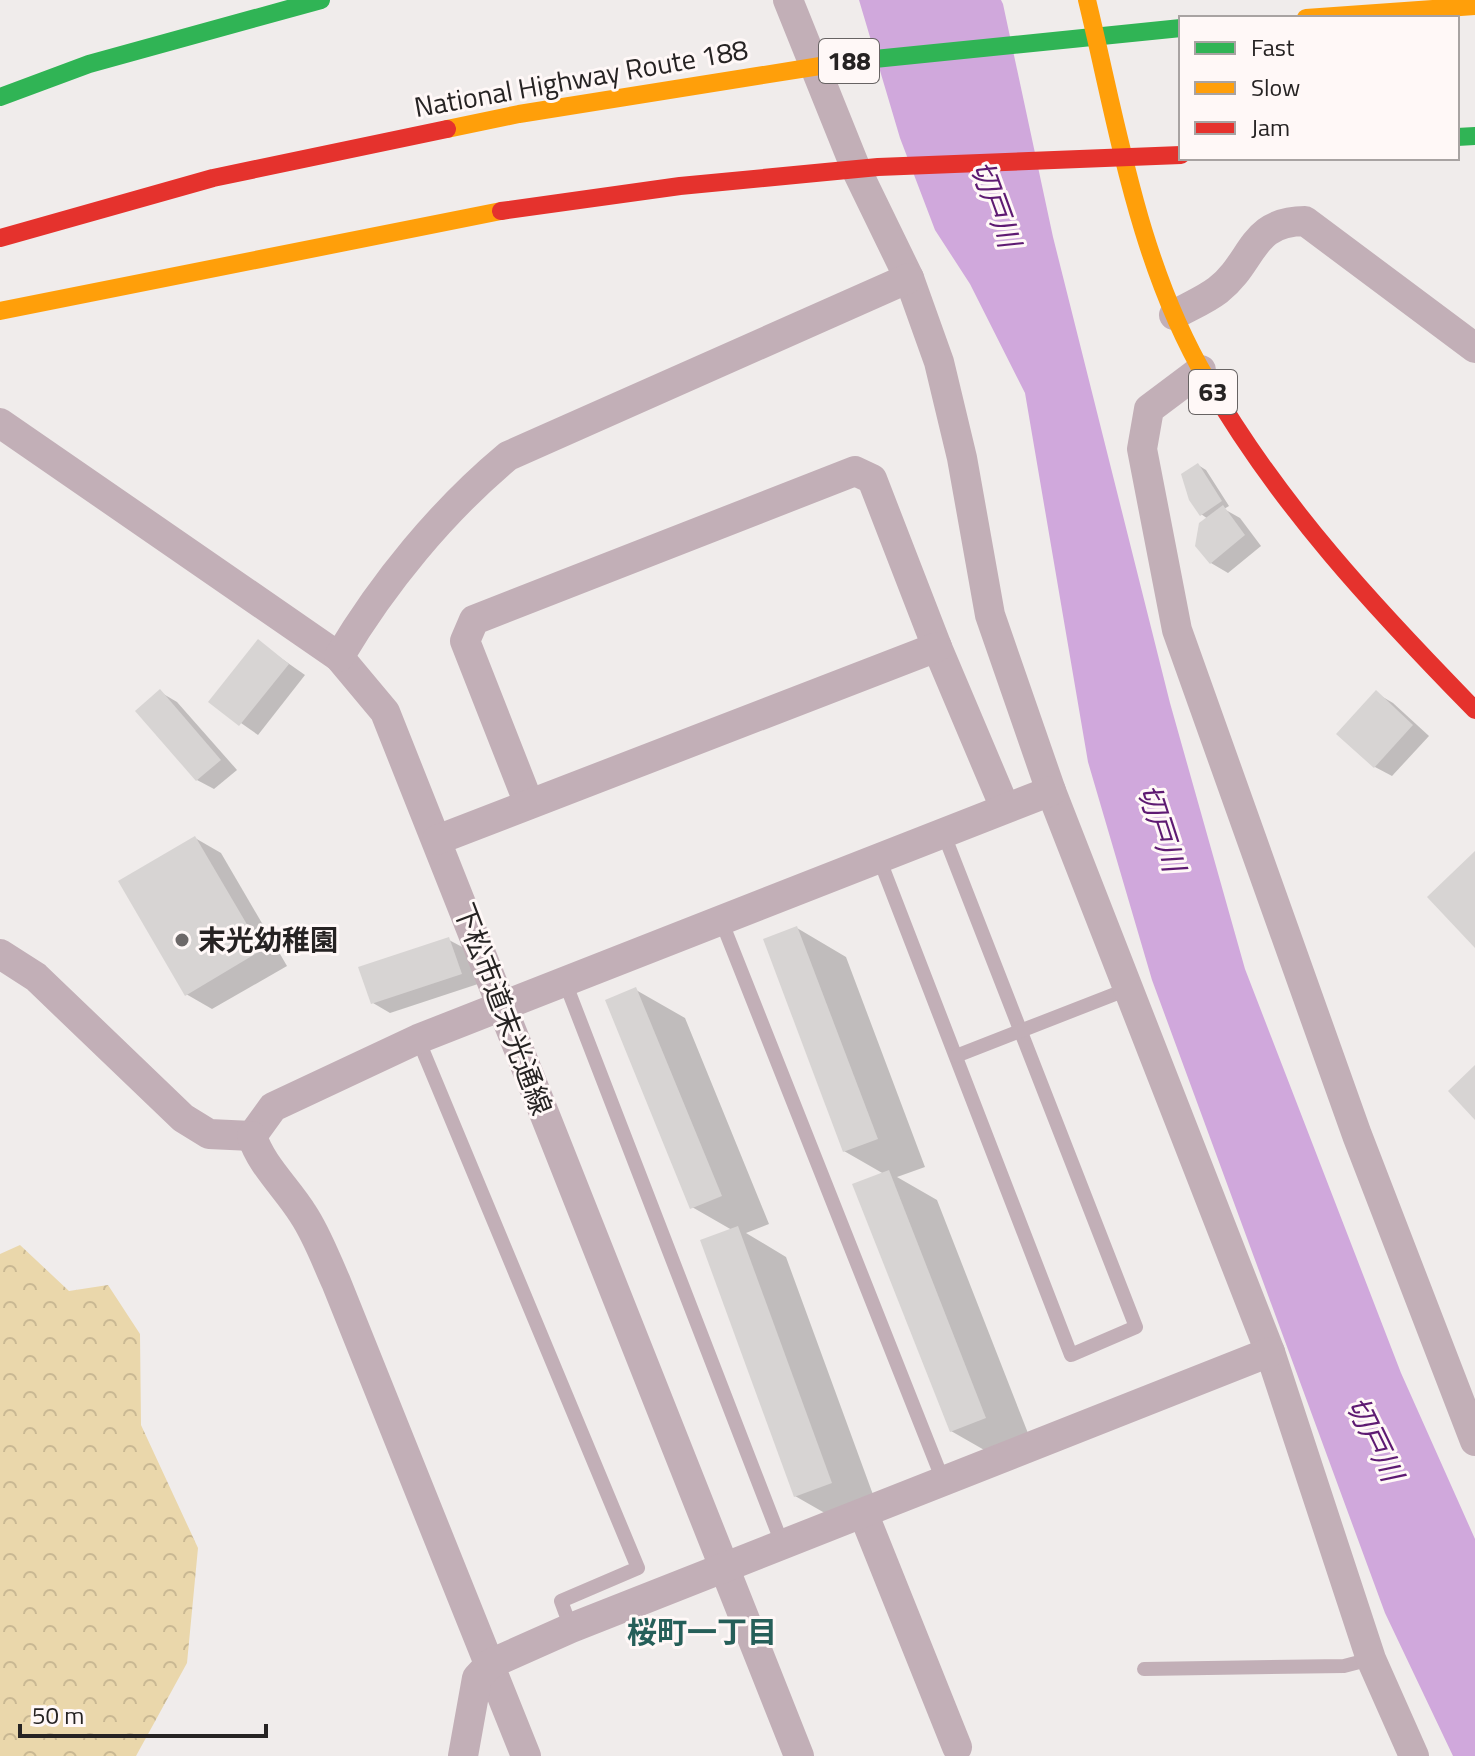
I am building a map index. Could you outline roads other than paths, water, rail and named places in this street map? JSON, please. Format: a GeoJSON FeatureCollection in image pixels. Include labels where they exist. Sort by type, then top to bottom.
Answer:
{"type":"FeatureCollection","features":[{"type":"Feature","properties":{"kind":"main road"},"geometry":{"type":"LineString","coordinates":[[0,97],[89,64],[321,0]]}},
{"type":"Feature","properties":{"kind":"main road","name":"63"},"geometry":{"type":"LineString","coordinates":[[1087,0],[1152,250],[1174,315],[1201,370],[1256,464],[1324,551],[1475,710]]}},
{"type":"Feature","properties":{"kind":"main road"},"geometry":{"type":"LineString","coordinates":[[1334,16],[1475,6]]}},
{"type":"Feature","properties":{"kind":"main road","name":"National Highway Route 188"},"geometry":{"type":"LineString","coordinates":[[0,238],[213,178],[519,114],[850,61],[1179,28]]}},
{"type":"Feature","properties":{"kind":"main road"},"geometry":{"type":"LineString","coordinates":[[0,311],[509,209],[680,186],[867,168],[1047,158],[1179,155]]}},
{"type":"Feature","properties":{"kind":"street"},"geometry":{"type":"LineString","coordinates":[[788,0],[867,168],[909,278],[946,389],[962,458],[990,615],[1051,791],[1270,1352],[1371,1659],[1414,1756]]}},
{"type":"Feature","properties":{"kind":"street"},"geometry":{"type":"LineString","coordinates":[[1174,315],[1217,291],[1237,272],[1261,234],[1282,221],[1305,221],[1475,348]]}},
{"type":"Feature","properties":{"kind":"street"},"geometry":{"type":"LineString","coordinates":[[339,657],[361,620],[434,528],[477,481],[508,456],[909,278]]}},
{"type":"Feature","properties":{"kind":"street"},"geometry":{"type":"LineString","coordinates":[[1201,370],[1149,409],[1142,449],[1177,630],[1357,1135],[1475,1441]]}},
{"type":"Feature","properties":{"kind":"street","name":"下松市道末光通線"},"geometry":{"type":"LineString","coordinates":[[0,423],[339,657],[385,712],[799,1756]]}},
{"type":"Feature","properties":{"kind":"street"},"geometry":{"type":"LineString","coordinates":[[529,804],[465,641],[474,620],[855,471],[872,479],[937,647],[1005,808]]}},
{"type":"Feature","properties":{"kind":"street"},"geometry":{"type":"LineString","coordinates":[[437,840],[937,647]]}},
{"type":"Feature","properties":{"kind":"street"},"geometry":{"type":"LineString","coordinates":[[252,1136],[273,1107],[418,1039],[1051,791]]}},
{"type":"Feature","properties":{"kind":"street"},"geometry":{"type":"LineString","coordinates":[[0,954],[36,977],[183,1118],[209,1134],[252,1136]]}},
{"type":"Feature","properties":{"kind":"street"},"geometry":{"type":"LineString","coordinates":[[252,1136],[259,1156],[277,1174],[306,1218],[336,1282],[526,1756]]}},
{"type":"Feature","properties":{"kind":"street"},"geometry":{"type":"LineString","coordinates":[[463,1756],[477,1678],[490,1664],[571,1628],[864,1515],[1270,1352]]}},
{"type":"Feature","properties":{"kind":"street"},"geometry":{"type":"LineString","coordinates":[[864,1515],[960,1752]]}},
{"type":"Feature","properties":{"kind":"lane"},"geometry":{"type":"LineString","coordinates":[[879,858],[1071,1355],[1136,1327],[943,832]]}},
{"type":"Feature","properties":{"kind":"lane"},"geometry":{"type":"LineString","coordinates":[[721,920],[944,1483]]}},
{"type":"Feature","properties":{"kind":"lane"},"geometry":{"type":"LineString","coordinates":[[565,982],[783,1546]]}},
{"type":"Feature","properties":{"kind":"lane"},"geometry":{"type":"LineString","coordinates":[[956,1056],[1128,989]]}},
{"type":"Feature","properties":{"kind":"lane"},"geometry":{"type":"LineString","coordinates":[[418,1039],[638,1568],[561,1601],[571,1628]]}},
{"type":"Feature","properties":{"kind":"lane"},"geometry":{"type":"LineString","coordinates":[[1144,1669],[1344,1666],[1371,1659]]}},
{"type":"Feature","properties":{"kind":"water","name":"切戸川"},"geometry":{"type":"Polygon","coordinates":[[[859,0],[1001,0],[1003,4],[1053,237],[1170,703],[1245,969],[1401,1373],[1475,1539],[1475,1756],[1453,1756],[1385,1613],[1152,980],[1088,762],[1025,393],[970,284],[935,230],[900,138],[859,0]]]}},
{"type":"Feature","properties":{"kind":"place","name":"末光幼稚園"},"geometry":{"type":"Point","coordinates":[182,940]}},
{"type":"Feature","properties":{"kind":"district","name":"桜町一丁目"},"geometry":{"type":"Point","coordinates":[702,1633]}}]}
